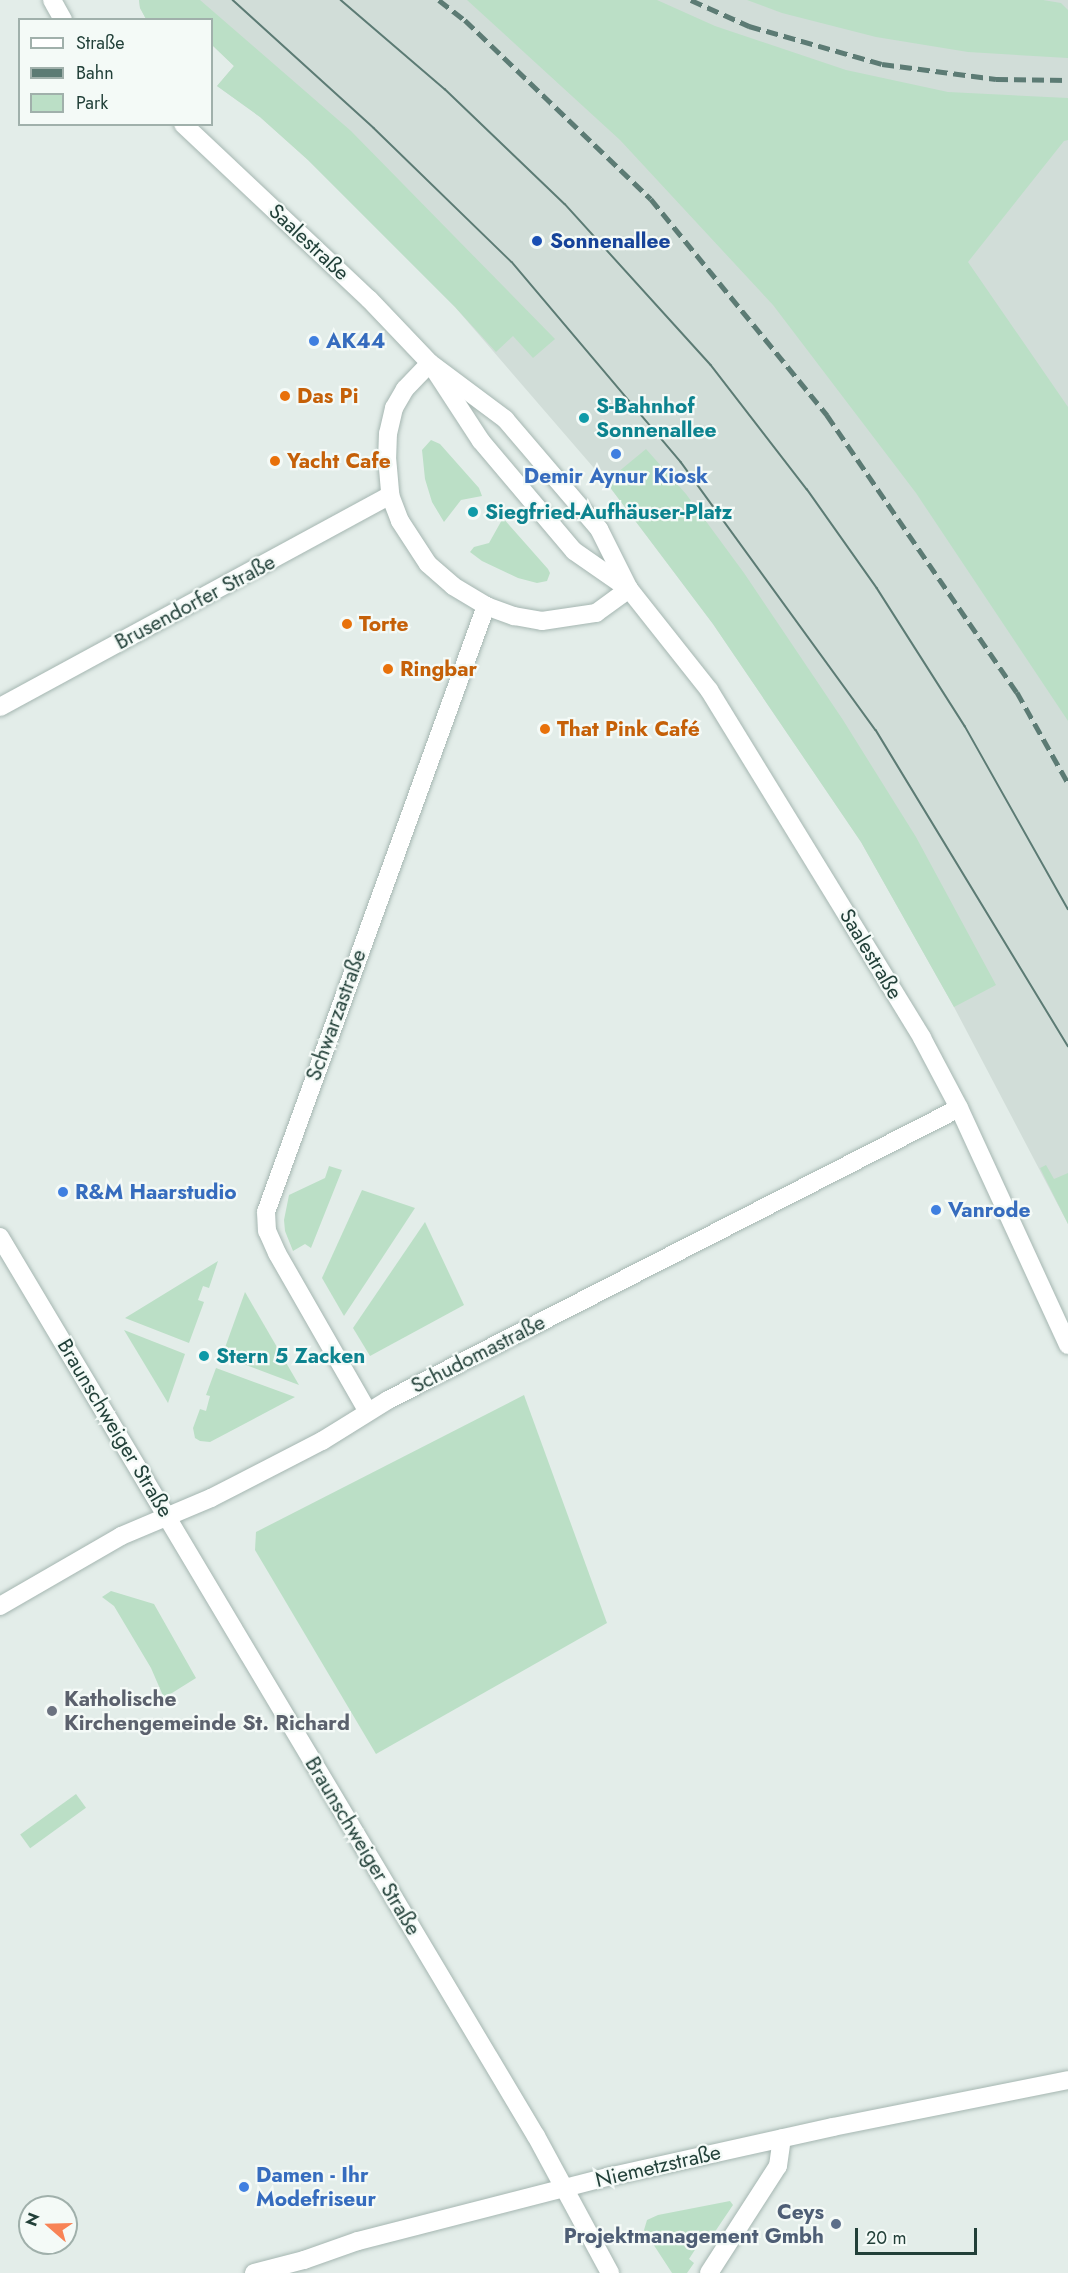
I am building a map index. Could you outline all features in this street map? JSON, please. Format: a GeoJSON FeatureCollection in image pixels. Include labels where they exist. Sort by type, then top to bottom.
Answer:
{"type":"FeatureCollection","features":[{"type":"Feature","properties":{"kind":"street"},"geometry":{"type":"LineString","coordinates":[[52,0],[62,18]]}},
{"type":"Feature","properties":{"kind":"street","name":"Saalestraße"},"geometry":{"type":"LineString","coordinates":[[185,126],[369,299],[430,363],[505,418],[599,529],[628,589],[709,690],[922,1038],[959,1108],[1068,1345]]}},
{"type":"Feature","properties":{"kind":"street"},"geometry":{"type":"LineString","coordinates":[[430,363],[405,389],[394,408],[388,433],[390,495],[400,521],[428,564],[453,586],[486,606],[524,618],[561,620],[596,613],[628,589]]}},
{"type":"Feature","properties":{"kind":"street","name":"Saalestraße"},"geometry":{"type":"LineString","coordinates":[[430,363],[480,441],[574,551],[628,589]]}},
{"type":"Feature","properties":{"kind":"street","name":"Brusendorfer Straße"},"geometry":{"type":"LineString","coordinates":[[0,707],[390,495]]}},
{"type":"Feature","properties":{"kind":"street","name":"Schwarzastraße"},"geometry":{"type":"LineString","coordinates":[[368,1412],[277,1253],[267,1231],[266,1212],[486,606]]}},
{"type":"Feature","properties":{"kind":"street","name":"Schudomastraße"},"geometry":{"type":"LineString","coordinates":[[0,1606],[121,1536],[211,1498],[322,1441],[388,1400],[959,1108]]}},
{"type":"Feature","properties":{"kind":"street","name":"Braunschweiger Straße"},"geometry":{"type":"LineString","coordinates":[[0,1237],[536,2136],[610,2273]]}},
{"type":"Feature","properties":{"kind":"street","name":"Niemetzstraße"},"geometry":{"type":"LineString","coordinates":[[254,2273],[304,2260],[358,2241],[563,2189],[782,2138],[1068,2080]]}},
{"type":"Feature","properties":{"kind":"street"},"geometry":{"type":"LineString","coordinates":[[709,2273],[778,2166],[782,2138]]}},
{"type":"Feature","properties":{"kind":"shaded area"},"geometry":{"type":"Polygon","coordinates":[[[139,0],[1068,0],[1068,1224],[954,1007],[861,842],[713,624],[606,482],[455,307],[308,160],[260,117],[217,86],[234,66],[213,46],[213,18],[145,18],[139,0]]]}},
{"type":"Feature","properties":{"kind":"green space"},"geometry":{"type":"Polygon","coordinates":[[[139,0],[200,0],[351,131],[555,339],[533,358],[513,336],[496,352],[455,307],[308,160],[260,117],[217,86],[234,66],[213,46],[213,18],[145,18],[139,0]]]}},
{"type":"Feature","properties":{"kind":"green space"},"geometry":{"type":"Polygon","coordinates":[[[467,0],[657,0],[715,26],[846,70],[948,92],[1068,98],[1068,140],[1064,141],[968,262],[1068,407],[1068,721],[916,493],[773,305],[620,140],[467,0]]]}},
{"type":"Feature","properties":{"kind":"green space"},"geometry":{"type":"Polygon","coordinates":[[[747,0],[1043,0],[1061,3],[1068,10],[1068,58],[968,52],[876,37],[782,13],[747,0]]]}},
{"type":"Feature","properties":{"kind":"green space"},"geometry":{"type":"Polygon","coordinates":[[[431,440],[440,444],[479,488],[482,496],[461,500],[444,522],[432,502],[425,479],[422,450],[431,440]]]}},
{"type":"Feature","properties":{"kind":"green space"},"geometry":{"type":"Polygon","coordinates":[[[646,449],[686,494],[744,573],[843,720],[916,837],[996,985],[954,1007],[861,842],[713,624],[606,482],[646,449]]]}},
{"type":"Feature","properties":{"kind":"green space"},"geometry":{"type":"Polygon","coordinates":[[[503,518],[548,569],[550,573],[547,581],[537,583],[518,578],[482,561],[470,552],[474,547],[489,543],[503,518]]]}},
{"type":"Feature","properties":{"kind":"green space"},"geometry":{"type":"Polygon","coordinates":[[[1046,1165],[1054,1179],[1068,1173],[1068,1224],[1040,1168],[1046,1165]]]}},
{"type":"Feature","properties":{"kind":"green space"},"geometry":{"type":"Polygon","coordinates":[[[329,1166],[342,1170],[311,1248],[305,1244],[293,1251],[285,1231],[284,1220],[289,1195],[325,1178],[329,1166]]]}},
{"type":"Feature","properties":{"kind":"green space"},"geometry":{"type":"Polygon","coordinates":[[[362,1190],[415,1208],[344,1316],[322,1278],[362,1190]]]}},
{"type":"Feature","properties":{"kind":"green space"},"geometry":{"type":"Polygon","coordinates":[[[425,1222],[464,1305],[370,1356],[353,1328],[425,1222]]]}},
{"type":"Feature","properties":{"kind":"green space"},"geometry":{"type":"Polygon","coordinates":[[[218,1261],[209,1288],[203,1286],[198,1300],[204,1302],[189,1343],[125,1318],[218,1261]]]}},
{"type":"Feature","properties":{"kind":"green space"},"geometry":{"type":"Polygon","coordinates":[[[245,1292],[299,1385],[222,1356],[245,1292]]]}},
{"type":"Feature","properties":{"kind":"green space"},"geometry":{"type":"Polygon","coordinates":[[[124,1330],[185,1354],[168,1403],[124,1330]]]}},
{"type":"Feature","properties":{"kind":"green space"},"geometry":{"type":"Polygon","coordinates":[[[216,1368],[295,1397],[210,1442],[200,1441],[195,1438],[193,1428],[200,1409],[206,1411],[210,1396],[206,1395],[216,1368]]]}},
{"type":"Feature","properties":{"kind":"green space"},"geometry":{"type":"Polygon","coordinates":[[[524,1395],[607,1623],[376,1754],[255,1550],[256,1532],[524,1395]]]}},
{"type":"Feature","properties":{"kind":"green space"},"geometry":{"type":"Polygon","coordinates":[[[111,1591],[154,1604],[196,1678],[164,1698],[151,1668],[114,1606],[102,1597],[111,1591]]]}},
{"type":"Feature","properties":{"kind":"green space"},"geometry":{"type":"Polygon","coordinates":[[[76,1794],[86,1808],[30,1848],[20,1835],[76,1794]]]}},
{"type":"Feature","properties":{"kind":"green space"},"geometry":{"type":"Polygon","coordinates":[[[730,2201],[733,2205],[706,2245],[700,2242],[689,2259],[694,2263],[687,2273],[672,2273],[644,2230],[647,2220],[658,2215],[730,2201]]]}},
{"type":"Feature","properties":{"kind":"tram line"},"geometry":{"type":"LineString","coordinates":[[233,0],[374,128],[512,262],[681,462],[876,730],[1068,1046]]}},
{"type":"Feature","properties":{"kind":"tram line"},"geometry":{"type":"LineString","coordinates":[[341,0],[445,89],[565,204],[711,365],[807,489],[877,588],[965,726],[1068,909]]}},
{"type":"Feature","properties":{"kind":"railway"},"geometry":{"type":"LineString","coordinates":[[439,0],[465,20],[651,199],[827,415],[1017,692],[1068,783]]}},
{"type":"Feature","properties":{"kind":"railway"},"geometry":{"type":"LineString","coordinates":[[691,0],[749,26],[882,64],[996,79],[1068,80]]}},
{"type":"Feature","properties":{"kind":"place","name":"Sonnenallee"},"geometry":{"type":"Point","coordinates":[537,241]}},
{"type":"Feature","properties":{"kind":"place","name":"AK44"},"geometry":{"type":"Point","coordinates":[314,341]}},
{"type":"Feature","properties":{"kind":"place","name":"Das Pi"},"geometry":{"type":"Point","coordinates":[285,396]}},
{"type":"Feature","properties":{"kind":"place","name":"S-Bahnhof Sonnenallee"},"geometry":{"type":"Point","coordinates":[584,418]}},
{"type":"Feature","properties":{"kind":"place","name":"Demir Aynur Kiosk"},"geometry":{"type":"Point","coordinates":[616,454]}},
{"type":"Feature","properties":{"kind":"place","name":"Yacht Cafe"},"geometry":{"type":"Point","coordinates":[275,461]}},
{"type":"Feature","properties":{"kind":"place","name":"Siegfried-Aufhäuser-Platz"},"geometry":{"type":"Point","coordinates":[473,512]}},
{"type":"Feature","properties":{"kind":"place","name":"Torte"},"geometry":{"type":"Point","coordinates":[347,624]}},
{"type":"Feature","properties":{"kind":"place","name":"Ringbar"},"geometry":{"type":"Point","coordinates":[388,669]}},
{"type":"Feature","properties":{"kind":"place","name":"That Pink Café"},"geometry":{"type":"Point","coordinates":[545,729]}},
{"type":"Feature","properties":{"kind":"place","name":"R&M Haarstudio"},"geometry":{"type":"Point","coordinates":[63,1192]}},
{"type":"Feature","properties":{"kind":"place","name":"Vanrode"},"geometry":{"type":"Point","coordinates":[936,1210]}},
{"type":"Feature","properties":{"kind":"place","name":"Stern 5 Zacken"},"geometry":{"type":"Point","coordinates":[204,1356]}},
{"type":"Feature","properties":{"kind":"place","name":"Katholische Kirchengemeinde St. Richard"},"geometry":{"type":"Point","coordinates":[52,1711]}},
{"type":"Feature","properties":{"kind":"place","name":"Damen - Ihr Modefriseur"},"geometry":{"type":"Point","coordinates":[244,2187]}},
{"type":"Feature","properties":{"kind":"place","name":"Ceys Projektmanagement Gmbh"},"geometry":{"type":"Point","coordinates":[836,2224]}}]}
